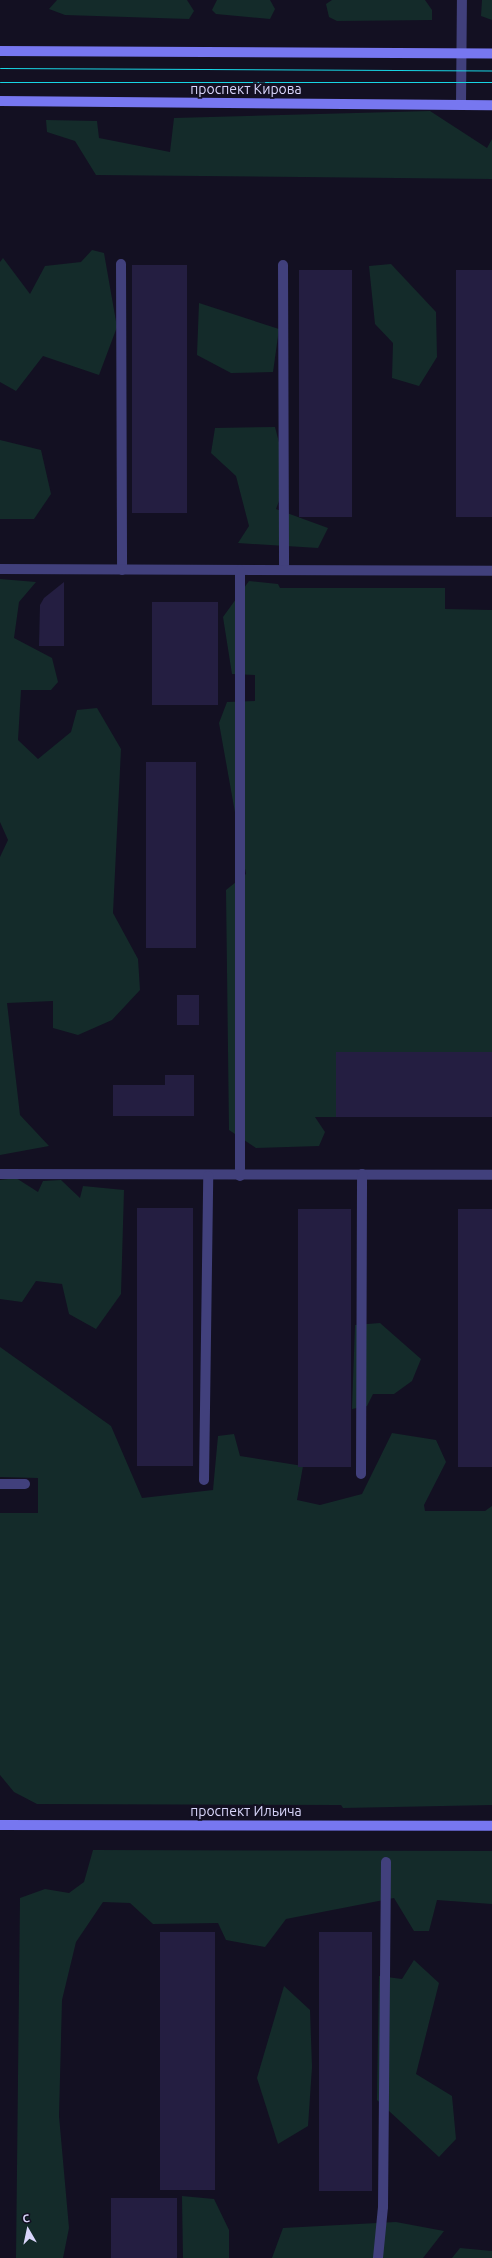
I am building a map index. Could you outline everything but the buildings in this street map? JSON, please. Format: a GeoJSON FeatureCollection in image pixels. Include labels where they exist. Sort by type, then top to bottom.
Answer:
{"type":"FeatureCollection","features":[{"type":"Feature","properties":{"kind":"street"},"geometry":{"type":"LineString","coordinates":[[0,52],[492,54]]}},
{"type":"Feature","properties":{"kind":"street","name":"проспект Кирова"},"geometry":{"type":"LineString","coordinates":[[0,101],[492,105]]}},
{"type":"Feature","properties":{"kind":"street","name":"проспект Ильича"},"geometry":{"type":"LineString","coordinates":[[0,1824],[492,1826]]}},
{"type":"Feature","properties":{"kind":"lane"},"geometry":{"type":"LineString","coordinates":[[461,105],[462,0]]}},
{"type":"Feature","properties":{"kind":"lane"},"geometry":{"type":"LineString","coordinates":[[122,264],[122,570]]}},
{"type":"Feature","properties":{"kind":"lane"},"geometry":{"type":"LineString","coordinates":[[283,265],[284,570]]}},
{"type":"Feature","properties":{"kind":"lane"},"geometry":{"type":"LineString","coordinates":[[0,569],[492,571]]}},
{"type":"Feature","properties":{"kind":"lane"},"geometry":{"type":"LineString","coordinates":[[240,570],[240,1176]]}},
{"type":"Feature","properties":{"kind":"lane"},"geometry":{"type":"LineString","coordinates":[[0,1174],[208,1176],[362,1174],[492,1175]]}},
{"type":"Feature","properties":{"kind":"lane"},"geometry":{"type":"LineString","coordinates":[[361,1474],[362,1174]]}},
{"type":"Feature","properties":{"kind":"lane"},"geometry":{"type":"LineString","coordinates":[[204,1480],[208,1176]]}},
{"type":"Feature","properties":{"kind":"lane"},"geometry":{"type":"LineString","coordinates":[[0,1484],[25,1484]]}},
{"type":"Feature","properties":{"kind":"lane"},"geometry":{"type":"LineString","coordinates":[[378,2258],[383,2207],[386,1862]]}},
{"type":"Feature","properties":{"kind":"green space"},"geometry":{"type":"Polygon","coordinates":[[[57,0],[187,0],[194,11],[189,19],[65,15],[49,9],[57,0]]]}},
{"type":"Feature","properties":{"kind":"green space"},"geometry":{"type":"Polygon","coordinates":[[[217,0],[270,0],[275,9],[270,19],[216,14],[212,10],[217,0]]]}},
{"type":"Feature","properties":{"kind":"green space"},"geometry":{"type":"Polygon","coordinates":[[[332,0],[425,0],[432,10],[432,20],[337,21],[329,17],[326,4],[332,0]]]}},
{"type":"Feature","properties":{"kind":"green space"},"geometry":{"type":"Polygon","coordinates":[[[482,0],[492,0],[492,20],[481,16],[482,0]]]}},
{"type":"Feature","properties":{"kind":"green space"},"geometry":{"type":"Polygon","coordinates":[[[430,111],[487,148],[492,139],[492,179],[96,175],[75,141],[47,132],[46,120],[97,121],[99,138],[170,152],[174,118],[430,111]]]}},
{"type":"Feature","properties":{"kind":"green space"},"geometry":{"type":"Polygon","coordinates":[[[92,250],[104,253],[117,327],[99,375],[43,356],[16,391],[0,382],[0,262],[3,258],[30,294],[45,266],[81,262],[92,250]]]}},
{"type":"Feature","properties":{"kind":"green space"},"geometry":{"type":"Polygon","coordinates":[[[391,264],[436,312],[437,357],[419,386],[392,378],[393,343],[375,324],[369,266],[391,264]]]}},
{"type":"Feature","properties":{"kind":"green space"},"geometry":{"type":"Polygon","coordinates":[[[199,303],[279,329],[273,372],[231,373],[197,355],[199,303]]]}},
{"type":"Feature","properties":{"kind":"green space"},"geometry":{"type":"Polygon","coordinates":[[[275,427],[288,477],[276,509],[328,528],[318,548],[238,543],[249,526],[236,476],[211,453],[215,428],[275,427]]]}},
{"type":"Feature","properties":{"kind":"green space"},"geometry":{"type":"Polygon","coordinates":[[[0,440],[41,450],[51,494],[34,519],[0,519],[0,440]]]}},
{"type":"Feature","properties":{"kind":"green space"},"geometry":{"type":"Polygon","coordinates":[[[0,579],[36,582],[19,602],[14,638],[52,658],[58,682],[51,690],[21,690],[18,740],[38,759],[71,732],[77,710],[97,708],[121,749],[113,913],[138,959],[140,990],[112,1020],[78,1035],[53,1028],[53,1001],[7,1003],[20,1115],[49,1146],[0,1155],[0,857],[8,840],[0,822],[0,579]]]}},
{"type":"Feature","properties":{"kind":"green space"},"geometry":{"type":"Polygon","coordinates":[[[249,581],[278,584],[280,588],[445,588],[445,609],[492,610],[492,1117],[315,1117],[325,1132],[319,1146],[256,1148],[229,1130],[226,890],[246,874],[219,723],[227,702],[255,701],[255,675],[232,674],[223,617],[249,581]]]}},
{"type":"Feature","properties":{"kind":"green space"},"geometry":{"type":"Polygon","coordinates":[[[16,1178],[38,1192],[43,1181],[61,1180],[80,1198],[83,1186],[124,1190],[121,1294],[96,1329],[69,1314],[62,1284],[36,1281],[22,1302],[0,1299],[0,1180],[16,1178]]]}},
{"type":"Feature","properties":{"kind":"green space"},"geometry":{"type":"Polygon","coordinates":[[[380,1323],[421,1359],[412,1381],[394,1394],[373,1394],[367,1406],[352,1409],[355,1325],[380,1323]]]}},
{"type":"Feature","properties":{"kind":"green space"},"geometry":{"type":"Polygon","coordinates":[[[0,1347],[111,1426],[142,1498],[213,1490],[218,1436],[234,1434],[240,1456],[303,1466],[297,1500],[320,1505],[362,1494],[392,1433],[436,1440],[446,1462],[424,1505],[425,1511],[485,1511],[492,1506],[492,1805],[343,1808],[341,1805],[37,1804],[14,1792],[0,1775],[0,1513],[38,1513],[38,1478],[0,1477],[0,1347]]]}},
{"type":"Feature","properties":{"kind":"green space"},"geometry":{"type":"Polygon","coordinates":[[[93,1850],[492,1851],[492,1904],[437,1900],[429,1931],[414,1931],[394,1898],[286,1919],[265,1947],[226,1940],[218,1923],[153,1924],[130,1903],[103,1902],[76,1942],[62,2000],[59,2116],[69,2228],[63,2258],[16,2258],[20,1898],[45,1889],[69,1893],[84,1882],[93,1850]]]}},
{"type":"Feature","properties":{"kind":"green space"},"geometry":{"type":"Polygon","coordinates":[[[414,1960],[439,1983],[416,2074],[452,2096],[456,2139],[439,2157],[377,2100],[379,1976],[402,1979],[414,1960]]]}},
{"type":"Feature","properties":{"kind":"green space"},"geometry":{"type":"Polygon","coordinates":[[[284,1986],[310,2010],[312,2067],[308,2126],[278,2144],[257,2078],[284,1986]]]}},
{"type":"Feature","properties":{"kind":"green space"},"geometry":{"type":"Polygon","coordinates":[[[182,2196],[214,2199],[229,2230],[229,2258],[183,2258],[182,2196]]]}},
{"type":"Feature","properties":{"kind":"green space"},"geometry":{"type":"Polygon","coordinates":[[[396,2222],[444,2231],[423,2258],[272,2258],[283,2228],[396,2222]]]}},
{"type":"Feature","properties":{"kind":"green space"},"geometry":{"type":"Polygon","coordinates":[[[460,2248],[492,2251],[492,2258],[452,2258],[460,2248]]]}},
{"type":"Feature","properties":{"kind":"tram line"},"geometry":{"type":"LineString","coordinates":[[0,68],[492,71]]}},
{"type":"Feature","properties":{"kind":"tram line"},"geometry":{"type":"LineString","coordinates":[[0,82],[492,82]]}}]}
